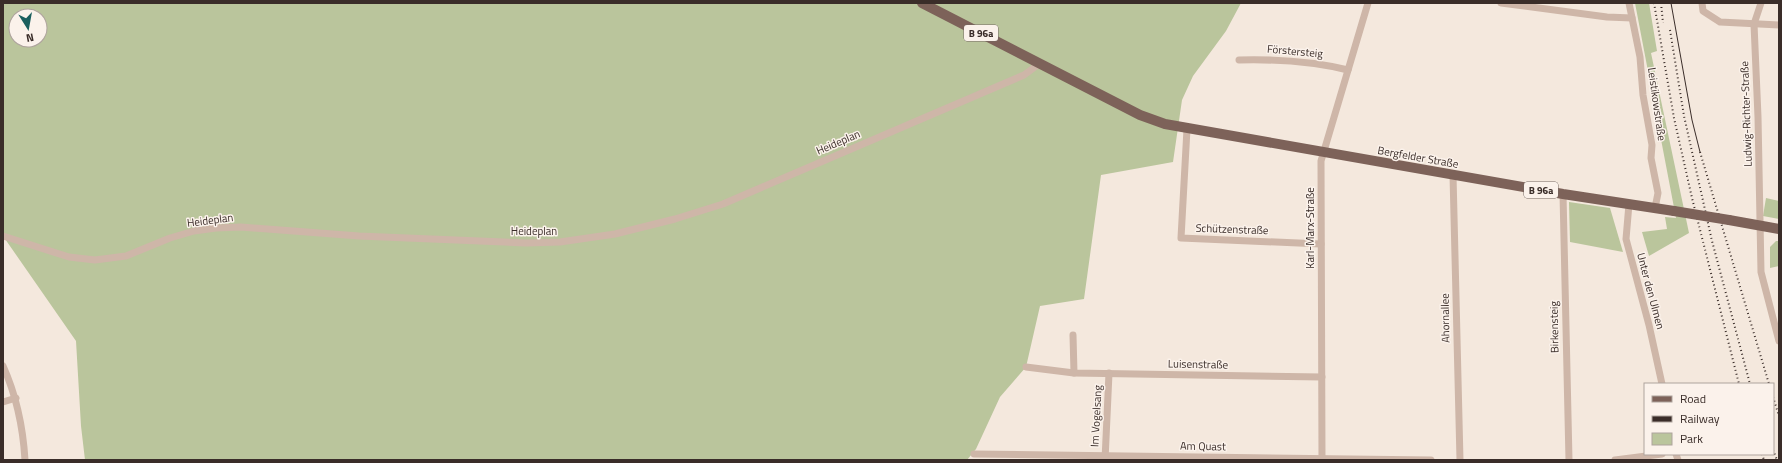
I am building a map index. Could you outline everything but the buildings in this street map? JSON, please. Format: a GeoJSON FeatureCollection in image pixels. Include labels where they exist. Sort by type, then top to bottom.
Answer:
{"type":"FeatureCollection","features":[{"type":"Feature","properties":{"kind":"main road","name":"B 96a"},"geometry":{"type":"LineString","coordinates":[[922,3],[1039,64]]}},
{"type":"Feature","properties":{"kind":"main road","name":"Bergfelder Straße"},"geometry":{"type":"LineString","coordinates":[[1039,64],[1140,115],[1158,122],[1187,129],[1563,194],[1759,226]]}},
{"type":"Feature","properties":{"kind":"main road","name":"B 96a"},"geometry":{"type":"LineString","coordinates":[[1759,226],[1779,229]]}},
{"type":"Feature","properties":{"kind":"street","name":"Karl-Marx-Straße"},"geometry":{"type":"LineString","coordinates":[[1322,459],[1320,163],[1322,152],[1368,3]]}},
{"type":"Feature","properties":{"kind":"street"},"geometry":{"type":"LineString","coordinates":[[1501,3],[1607,17],[1632,18]]}},
{"type":"Feature","properties":{"kind":"street","name":"Leistikowstraße"},"geometry":{"type":"LineString","coordinates":[[1629,3],[1640,57],[1643,95],[1652,145],[1651,158],[1658,193],[1656,208]]}},
{"type":"Feature","properties":{"kind":"street"},"geometry":{"type":"LineString","coordinates":[[1702,3],[1703,11],[1720,22],[1779,25]]}},
{"type":"Feature","properties":{"kind":"street","name":"Ludwig-Richter-Straße"},"geometry":{"type":"LineString","coordinates":[[1762,3],[1754,24],[1758,117],[1760,272],[1779,341]]}},
{"type":"Feature","properties":{"kind":"street","name":"Förstersteig"},"geometry":{"type":"LineString","coordinates":[[1239,60],[1294,60],[1320,63],[1348,70]]}},
{"type":"Feature","properties":{"kind":"street","name":"Heideplan"},"geometry":{"type":"LineString","coordinates":[[3,236],[69,257],[95,260],[126,256],[170,238],[194,231],[216,228],[241,227],[359,236],[526,243],[588,239],[675,219],[722,204],[1024,75],[1039,64]]}},
{"type":"Feature","properties":{"kind":"street","name":"Schützenstraße"},"geometry":{"type":"LineString","coordinates":[[1187,129],[1181,238],[1321,244]]}},
{"type":"Feature","properties":{"kind":"street","name":"Ahornallee"},"geometry":{"type":"LineString","coordinates":[[1453,175],[1460,460]]}},
{"type":"Feature","properties":{"kind":"street","name":"Birkensteig"},"geometry":{"type":"LineString","coordinates":[[1563,194],[1569,460]]}},
{"type":"Feature","properties":{"kind":"street","name":"Unter den Ulmen"},"geometry":{"type":"LineString","coordinates":[[1629,204],[1626,239],[1651,331],[1662,383]]}},
{"type":"Feature","properties":{"kind":"street"},"geometry":{"type":"LineString","coordinates":[[1073,335],[1074,373]]}},
{"type":"Feature","properties":{"kind":"street"},"geometry":{"type":"LineString","coordinates":[[3,366],[16,398],[23,431],[25,460]]}},
{"type":"Feature","properties":{"kind":"street","name":"Luisenstraße"},"geometry":{"type":"LineString","coordinates":[[1026,367],[1074,373],[1322,377]]}},
{"type":"Feature","properties":{"kind":"street","name":"Im Vogelsang"},"geometry":{"type":"LineString","coordinates":[[1105,458],[1109,373]]}},
{"type":"Feature","properties":{"kind":"street"},"geometry":{"type":"LineString","coordinates":[[3,402],[16,398]]}},
{"type":"Feature","properties":{"kind":"street","name":"Am Quast"},"geometry":{"type":"LineString","coordinates":[[974,454],[995,456],[1105,458],[1431,460]]}},
{"type":"Feature","properties":{"kind":"street"},"geometry":{"type":"LineString","coordinates":[[1615,460],[1654,455]]}},
{"type":"Feature","properties":{"kind":"green space"},"geometry":{"type":"Polygon","coordinates":[[[3,3],[1241,3],[1226,31],[1193,76],[1182,100],[1173,162],[1101,175],[1084,299],[1040,306],[1026,367],[1000,397],[976,449],[967,460],[85,460],[81,426],[76,341],[3,236],[3,3]]]}},
{"type":"Feature","properties":{"kind":"green space"},"geometry":{"type":"Polygon","coordinates":[[[1635,3],[1649,3],[1657,51],[1651,53],[1689,233],[1649,256],[1642,232],[1667,229],[1665,217],[1676,218],[1635,3]]]}},
{"type":"Feature","properties":{"kind":"green space"},"geometry":{"type":"Polygon","coordinates":[[[1766,198],[1779,201],[1779,219],[1763,216],[1766,198]]]}},
{"type":"Feature","properties":{"kind":"green space"},"geometry":{"type":"Polygon","coordinates":[[[1569,202],[1610,208],[1623,252],[1570,242],[1569,202]]]}},
{"type":"Feature","properties":{"kind":"green space"},"geometry":{"type":"Polygon","coordinates":[[[1776,241],[1779,241],[1779,266],[1770,268],[1770,247],[1776,241]]]}},
{"type":"Feature","properties":{"kind":"tram line"},"geometry":{"type":"LineString","coordinates":[[1671,3],[1692,120],[1700,152]]}},
{"type":"Feature","properties":{"kind":"railway"},"geometry":{"type":"LineString","coordinates":[[1654,3],[1674,118],[1692,198],[1739,383]]}},
{"type":"Feature","properties":{"kind":"railway"},"geometry":{"type":"LineString","coordinates":[[1661,3],[1663,23]]}},
{"type":"Feature","properties":{"kind":"railway"},"geometry":{"type":"LineString","coordinates":[[1670,30],[1684,116],[1712,241],[1750,383]]}},
{"type":"Feature","properties":{"kind":"railway"},"geometry":{"type":"LineString","coordinates":[[1700,152],[1769,383]]}},
{"type":"Feature","properties":{"kind":"railway"},"geometry":{"type":"LineString","coordinates":[[1774,400],[1779,416]]}},
{"type":"Feature","properties":{"kind":"railway"},"geometry":{"type":"LineString","coordinates":[[1774,452],[1777,460]]}},
{"type":"Feature","properties":{"kind":"railway"},"geometry":{"type":"LineString","coordinates":[[1762,455],[1764,460]]}}]}
